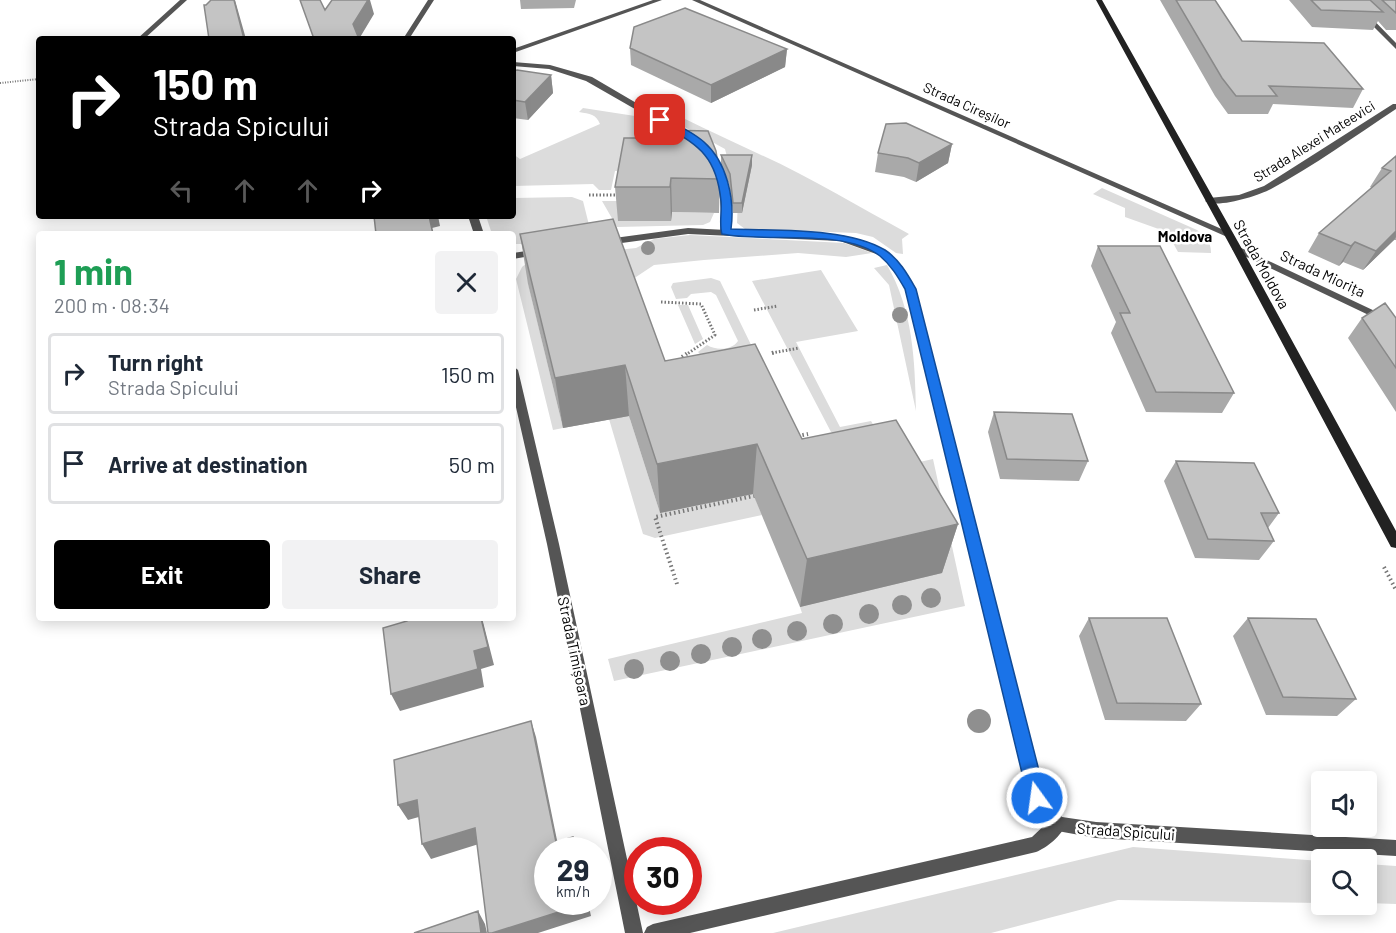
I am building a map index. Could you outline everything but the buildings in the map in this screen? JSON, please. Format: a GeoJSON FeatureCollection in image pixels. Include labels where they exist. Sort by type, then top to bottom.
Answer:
{"type":"FeatureCollection","features":[{"type":"Feature","properties":{"kind":"street"},"geometry":{"type":"LineString","coordinates":[[143,36],[184,0]]}},
{"type":"Feature","properties":{"kind":"street"},"geometry":{"type":"LineString","coordinates":[[408,36],[431,0]]}},
{"type":"Feature","properties":{"kind":"street"},"geometry":{"type":"LineString","coordinates":[[516,50],[659,0]]}},
{"type":"Feature","properties":{"kind":"street","name":"Strada Cireșilor"},"geometry":{"type":"LineString","coordinates":[[695,0],[1228,234]]}},
{"type":"Feature","properties":{"kind":"street","name":"Strada Moldova"},"geometry":{"type":"LineString","coordinates":[[1099,0],[1396,543]]}},
{"type":"Feature","properties":{"kind":"street"},"geometry":{"type":"LineString","coordinates":[[1350,0],[1396,47]]}},
{"type":"Feature","properties":{"kind":"street"},"geometry":{"type":"LineString","coordinates":[[516,64],[550,68],[589,79],[703,146],[712,156],[724,182],[727,218],[725,232],[688,231],[596,244]]}},
{"type":"Feature","properties":{"kind":"street","name":"Strada Alexei Mateevici"},"geometry":{"type":"LineString","coordinates":[[1209,201],[1247,197],[1267,188],[1396,106]]}},
{"type":"Feature","properties":{"kind":"street","name":"Strada Spicului"},"geometry":{"type":"LineString","coordinates":[[725,232],[841,238],[882,252],[899,268],[913,300],[1037,798],[1058,824],[1096,830],[1396,848]]}},
{"type":"Feature","properties":{"kind":"street","name":"Strada Miorița"},"geometry":{"type":"LineString","coordinates":[[1237,249],[1396,325]]}},
{"type":"Feature","properties":{"kind":"street"},"geometry":{"type":"LineString","coordinates":[[516,255],[548,251]]}},
{"type":"Feature","properties":{"kind":"street","name":"Strada Timișoara"},"geometry":{"type":"LineString","coordinates":[[516,383],[553,544],[634,933]]}},
{"type":"Feature","properties":{"kind":"street"},"geometry":{"type":"LineString","coordinates":[[653,933],[1036,844],[1058,824]]}},
{"type":"Feature","properties":{"kind":"path"},"geometry":{"type":"LineString","coordinates":[[0,83],[36,79]]}},
{"type":"Feature","properties":{"kind":"path"},"geometry":{"type":"LineString","coordinates":[[589,195],[622,195]]}},
{"type":"Feature","properties":{"kind":"path"},"geometry":{"type":"LineString","coordinates":[[661,302],[701,304],[715,335],[682,357]]}},
{"type":"Feature","properties":{"kind":"path"},"geometry":{"type":"LineString","coordinates":[[754,310],[778,306]]}},
{"type":"Feature","properties":{"kind":"path"},"geometry":{"type":"LineString","coordinates":[[772,353],[799,348]]}},
{"type":"Feature","properties":{"kind":"path"},"geometry":{"type":"LineString","coordinates":[[791,438],[808,434]]}},
{"type":"Feature","properties":{"kind":"path"},"geometry":{"type":"LineString","coordinates":[[677,584],[655,517],[765,494]]}},
{"type":"Feature","properties":{"kind":"shaded area"},"geometry":{"type":"Polygon","coordinates":[[[647,100],[797,172],[909,234],[902,239],[903,254],[896,253],[873,237],[856,233],[745,229],[737,223],[738,200],[725,149],[644,105],[647,100]]]}},
{"type":"Feature","properties":{"kind":"shaded area"},"geometry":{"type":"Polygon","coordinates":[[[583,108],[648,118],[685,140],[665,172],[615,171],[611,190],[599,190],[593,184],[516,186],[516,156],[520,159],[600,124],[594,116],[579,112],[583,108]]]}},
{"type":"Feature","properties":{"kind":"shaded area"},"geometry":{"type":"Polygon","coordinates":[[[1102,188],[1197,230],[1207,240],[1211,253],[1178,252],[1167,232],[1125,217],[1125,208],[1093,194],[1102,188]]]}},
{"type":"Feature","properties":{"kind":"shaded area"},"geometry":{"type":"Polygon","coordinates":[[[572,197],[583,201],[590,229],[526,244],[516,244],[516,231],[491,231],[487,219],[516,219],[516,198],[572,197]]]}},
{"type":"Feature","properties":{"kind":"shaded area"},"geometry":{"type":"Polygon","coordinates":[[[602,201],[621,201],[619,221],[670,221],[672,212],[714,213],[710,222],[703,225],[617,227],[602,201]]]}},
{"type":"Feature","properties":{"kind":"shaded area"},"geometry":{"type":"Polygon","coordinates":[[[690,235],[844,243],[872,253],[846,257],[798,253],[704,260],[654,265],[630,281],[528,283],[563,428],[553,430],[516,279],[522,267],[532,259],[636,248],[654,239],[690,235]]]}},
{"type":"Feature","properties":{"kind":"shaded area"},"geometry":{"type":"Polygon","coordinates":[[[887,265],[896,282],[911,336],[916,411],[889,285],[874,268],[887,265]]]}},
{"type":"Feature","properties":{"kind":"shaded area"},"geometry":{"type":"Polygon","coordinates":[[[821,270],[858,331],[796,342],[840,427],[871,421],[876,429],[838,434],[831,432],[752,281],[821,270]]]}},
{"type":"Feature","properties":{"kind":"shaded area"},"geometry":{"type":"Polygon","coordinates":[[[711,278],[720,281],[756,355],[708,363],[698,352],[707,345],[724,349],[738,341],[716,295],[711,292],[691,294],[687,298],[676,299],[671,287],[673,283],[711,278]]]}},
{"type":"Feature","properties":{"kind":"shaded area"},"geometry":{"type":"Polygon","coordinates":[[[678,305],[688,305],[703,339],[695,344],[678,305]]]}},
{"type":"Feature","properties":{"kind":"shaded area"},"geometry":{"type":"Polygon","coordinates":[[[666,410],[630,419],[660,513],[794,485],[755,498],[762,515],[655,538],[643,534],[609,419],[666,410]]]}},
{"type":"Feature","properties":{"kind":"shaded area"},"geometry":{"type":"Polygon","coordinates":[[[933,459],[965,606],[614,681],[608,659],[802,613],[800,607],[941,573],[884,470],[933,459]]]}},
{"type":"Feature","properties":{"kind":"shaded area"},"geometry":{"type":"Polygon","coordinates":[[[1133,847],[1311,860],[1311,903],[1118,900],[991,933],[773,933],[1133,847]]]}},
{"type":"Feature","properties":{"kind":"shaded area"},"geometry":{"type":"Polygon","coordinates":[[[1377,865],[1396,866],[1396,904],[1377,903],[1377,865]]]}},
{"type":"Feature","properties":{"kind":"district","name":"Moldova"},"geometry":{"type":"Point","coordinates":[1185,236]}},
{"type":"Feature","properties":{"kind":"route"},"geometry":{"type":"LineString","coordinates":[[660,120],[700,143],[712,156],[724,182],[727,218],[725,232],[841,238],[862,243],[882,252],[899,268],[910,289],[1037,798]]}}]}
